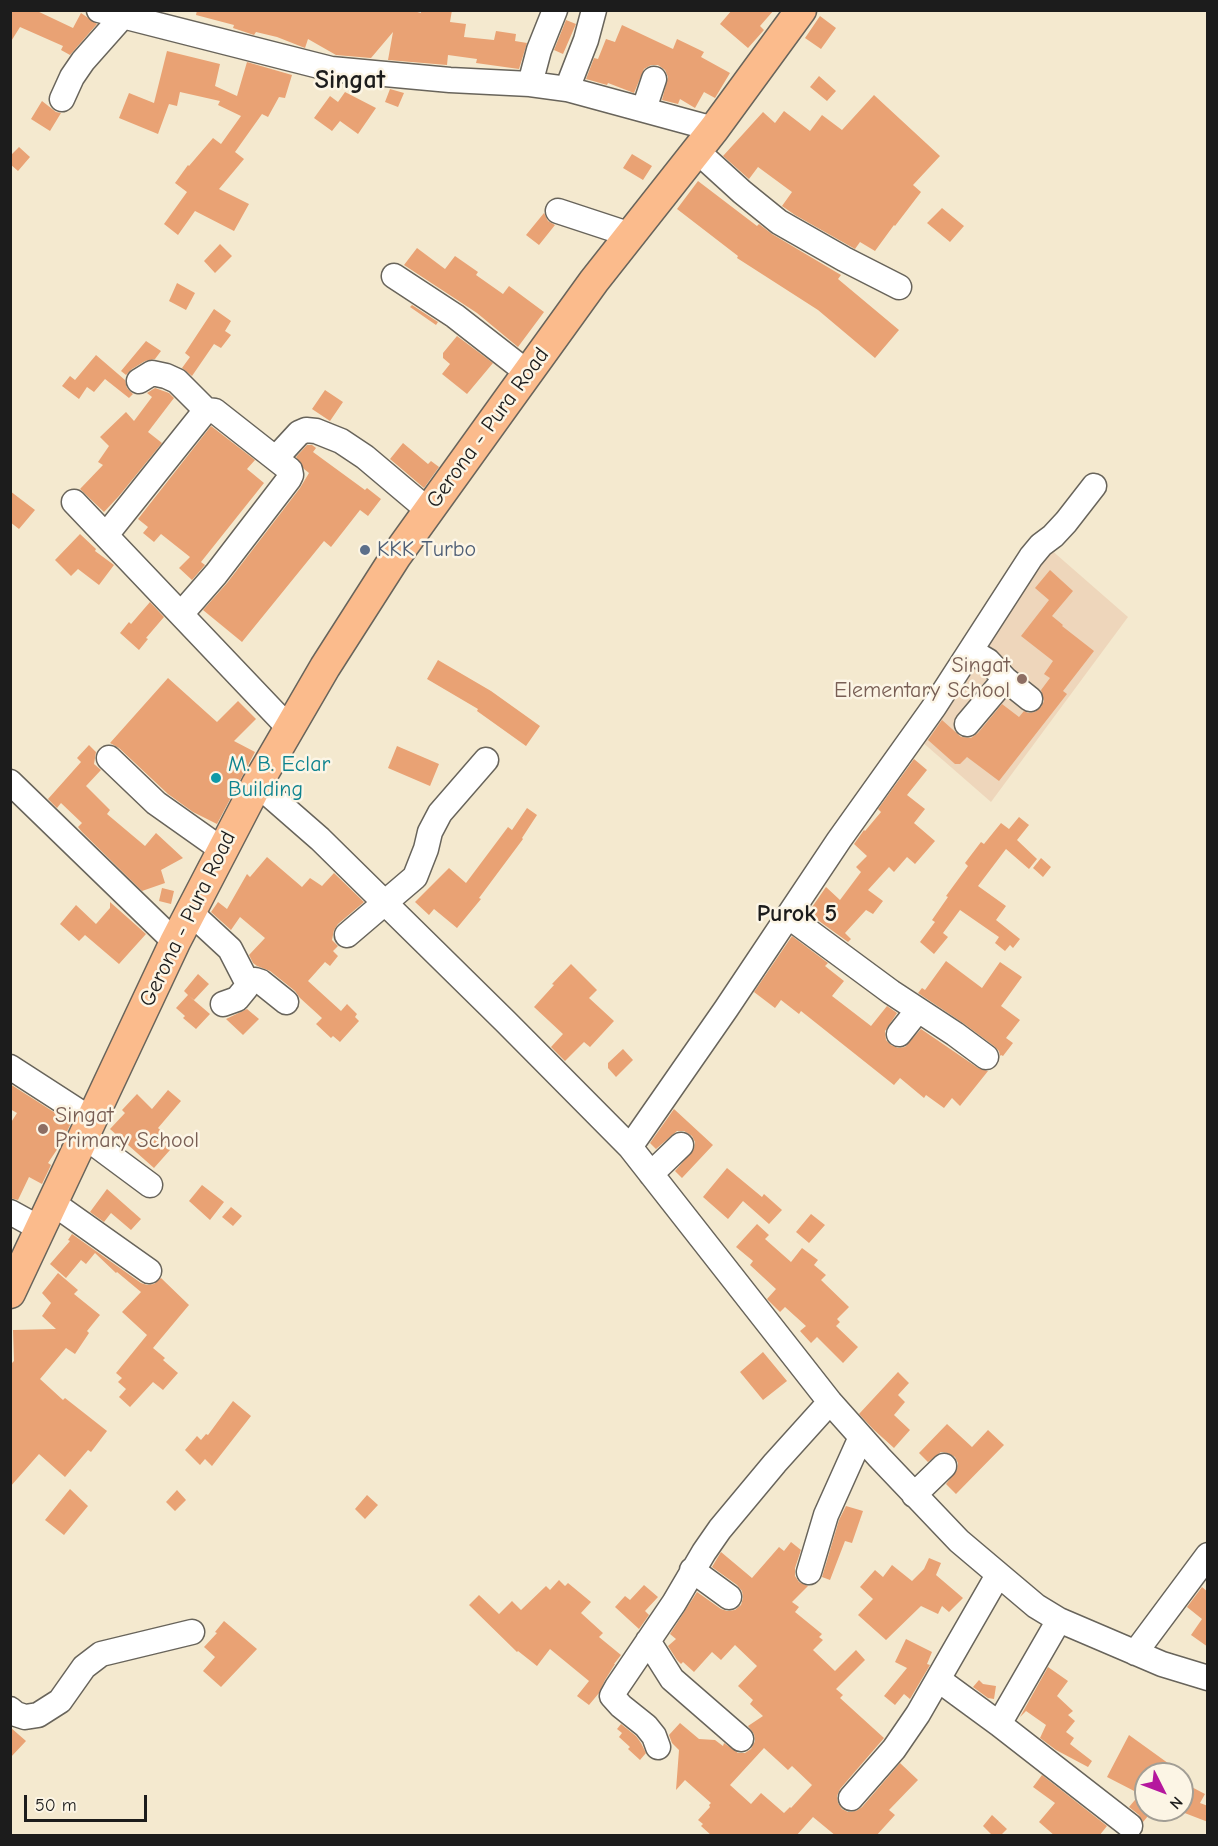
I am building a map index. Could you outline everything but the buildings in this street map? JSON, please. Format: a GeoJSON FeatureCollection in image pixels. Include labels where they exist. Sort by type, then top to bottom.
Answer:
{"type":"FeatureCollection","features":[{"type":"Feature","properties":{"kind":"main road","name":"Gerona - Pura Road"},"geometry":{"type":"LineString","coordinates":[[13,1281],[47,1216],[221,849],[325,667],[396,556],[528,373],[594,282],[705,140],[801,10]]}},
{"type":"Feature","properties":{"kind":"street"},"geometry":{"type":"LineString","coordinates":[[99,10],[122,17],[174,19],[331,69],[450,80],[530,84],[567,89],[644,109],[705,140],[742,192],[779,222],[898,287]]}},
{"type":"Feature","properties":{"kind":"street"},"geometry":{"type":"LineString","coordinates":[[530,84],[539,50],[555,10]]}},
{"type":"Feature","properties":{"kind":"street"},"geometry":{"type":"LineString","coordinates":[[567,89],[586,40],[594,10]]}},
{"type":"Feature","properties":{"kind":"street"},"geometry":{"type":"LineString","coordinates":[[62,99],[72,77],[83,61],[122,17]]}},
{"type":"Feature","properties":{"kind":"street"},"geometry":{"type":"LineString","coordinates":[[644,109],[654,79]]}},
{"type":"Feature","properties":{"kind":"street"},"geometry":{"type":"LineString","coordinates":[[558,211],[632,235]]}},
{"type":"Feature","properties":{"kind":"street"},"geometry":{"type":"LineString","coordinates":[[394,276],[455,316],[528,373]]}},
{"type":"Feature","properties":{"kind":"street"},"geometry":{"type":"LineString","coordinates":[[139,381],[152,374],[166,376],[177,381],[206,410],[215,411],[276,458],[290,470],[291,475],[216,574],[181,614]]}},
{"type":"Feature","properties":{"kind":"street"},"geometry":{"type":"LineString","coordinates":[[106,535],[206,410]]}},
{"type":"Feature","properties":{"kind":"street"},"geometry":{"type":"LineString","coordinates":[[276,458],[298,433],[316,430],[341,441],[365,457],[429,511]]}},
{"type":"Feature","properties":{"kind":"street"},"geometry":{"type":"LineString","coordinates":[[630,1147],[839,840],[901,755],[1031,557],[1066,522],[1094,486]]}},
{"type":"Feature","properties":{"kind":"street"},"geometry":{"type":"LineString","coordinates":[[74,502],[289,728]]}},
{"type":"Feature","properties":{"kind":"street"},"geometry":{"type":"LineString","coordinates":[[971,651],[988,661],[1005,679],[1030,699]]}},
{"type":"Feature","properties":{"kind":"street"},"geometry":{"type":"LineString","coordinates":[[967,724],[1005,679]]}},
{"type":"Feature","properties":{"kind":"street"},"geometry":{"type":"LineString","coordinates":[[109,758],[156,803],[221,849]]}},
{"type":"Feature","properties":{"kind":"street"},"geometry":{"type":"LineString","coordinates":[[347,936],[415,877],[430,832],[440,813],[486,760]]}},
{"type":"Feature","properties":{"kind":"street"},"geometry":{"type":"LineString","coordinates":[[10,782],[175,942]]}},
{"type":"Feature","properties":{"kind":"street"},"geometry":{"type":"LineString","coordinates":[[257,784],[320,839],[386,903],[630,1147],[831,1402],[958,1541],[1036,1606],[1059,1620],[1162,1664],[1208,1678]]}},
{"type":"Feature","properties":{"kind":"street"},"geometry":{"type":"LineString","coordinates":[[190,912],[230,950],[247,982],[246,988],[237,999],[223,1004]]}},
{"type":"Feature","properties":{"kind":"street"},"geometry":{"type":"LineString","coordinates":[[788,916],[856,967],[986,1057]]}},
{"type":"Feature","properties":{"kind":"street"},"geometry":{"type":"LineString","coordinates":[[247,982],[255,980],[261,982],[286,1002]]}},
{"type":"Feature","properties":{"kind":"street"},"geometry":{"type":"LineString","coordinates":[[899,1034],[918,1010]]}},
{"type":"Feature","properties":{"kind":"street"},"geometry":{"type":"LineString","coordinates":[[10,1067],[88,1128],[150,1185]]}},
{"type":"Feature","properties":{"kind":"street"},"geometry":{"type":"LineString","coordinates":[[651,1174],[681,1145]]}},
{"type":"Feature","properties":{"kind":"street"},"geometry":{"type":"LineString","coordinates":[[10,1212],[47,1216],[150,1271]]}},
{"type":"Feature","properties":{"kind":"street"},"geometry":{"type":"LineString","coordinates":[[658,1747],[650,1731],[612,1696],[720,1529],[751,1490],[831,1402]]}},
{"type":"Feature","properties":{"kind":"street"},"geometry":{"type":"LineString","coordinates":[[809,1572],[826,1515],[861,1437]]}},
{"type":"Feature","properties":{"kind":"street"},"geometry":{"type":"LineString","coordinates":[[914,1495],[944,1466]]}},
{"type":"Feature","properties":{"kind":"street"},"geometry":{"type":"LineString","coordinates":[[1135,1653],[1208,1555]]}},
{"type":"Feature","properties":{"kind":"street"},"geometry":{"type":"LineString","coordinates":[[692,1570],[729,1597]]}},
{"type":"Feature","properties":{"kind":"street"},"geometry":{"type":"LineString","coordinates":[[851,1798],[894,1749],[939,1680],[998,1575]]}},
{"type":"Feature","properties":{"kind":"street"},"geometry":{"type":"LineString","coordinates":[[999,1724],[1059,1620]]}},
{"type":"Feature","properties":{"kind":"street"},"geometry":{"type":"LineString","coordinates":[[10,1709],[25,1717],[38,1715],[60,1701],[84,1667],[101,1654],[192,1632]]}},
{"type":"Feature","properties":{"kind":"street"},"geometry":{"type":"LineString","coordinates":[[648,1641],[672,1679],[741,1739]]}},
{"type":"Feature","properties":{"kind":"street"},"geometry":{"type":"LineString","coordinates":[[939,1680],[1130,1826]]}},
{"type":"Feature","properties":{"kind":"shaded area","name":"Singat Elementary School"},"geometry":{"type":"Polygon","coordinates":[[[1049,548],[1128,617],[991,802],[921,741],[1049,548]]]}},
{"type":"Feature","properties":{"kind":"place","name":"KKK Turbo"},"geometry":{"type":"Point","coordinates":[365,550]}},
{"type":"Feature","properties":{"kind":"place","name":"Singat Elementary School"},"geometry":{"type":"Point","coordinates":[1022,679]}},
{"type":"Feature","properties":{"kind":"place","name":"M. B. Eclar Building"},"geometry":{"type":"Point","coordinates":[216,778]}},
{"type":"Feature","properties":{"kind":"place","name":"Singat Primary School"},"geometry":{"type":"Point","coordinates":[43,1129]}},
{"type":"Feature","properties":{"kind":"district","name":"Singat"},"geometry":{"type":"Point","coordinates":[350,81]}},
{"type":"Feature","properties":{"kind":"district","name":"Purok 5"},"geometry":{"type":"Point","coordinates":[797,914]}}]}
